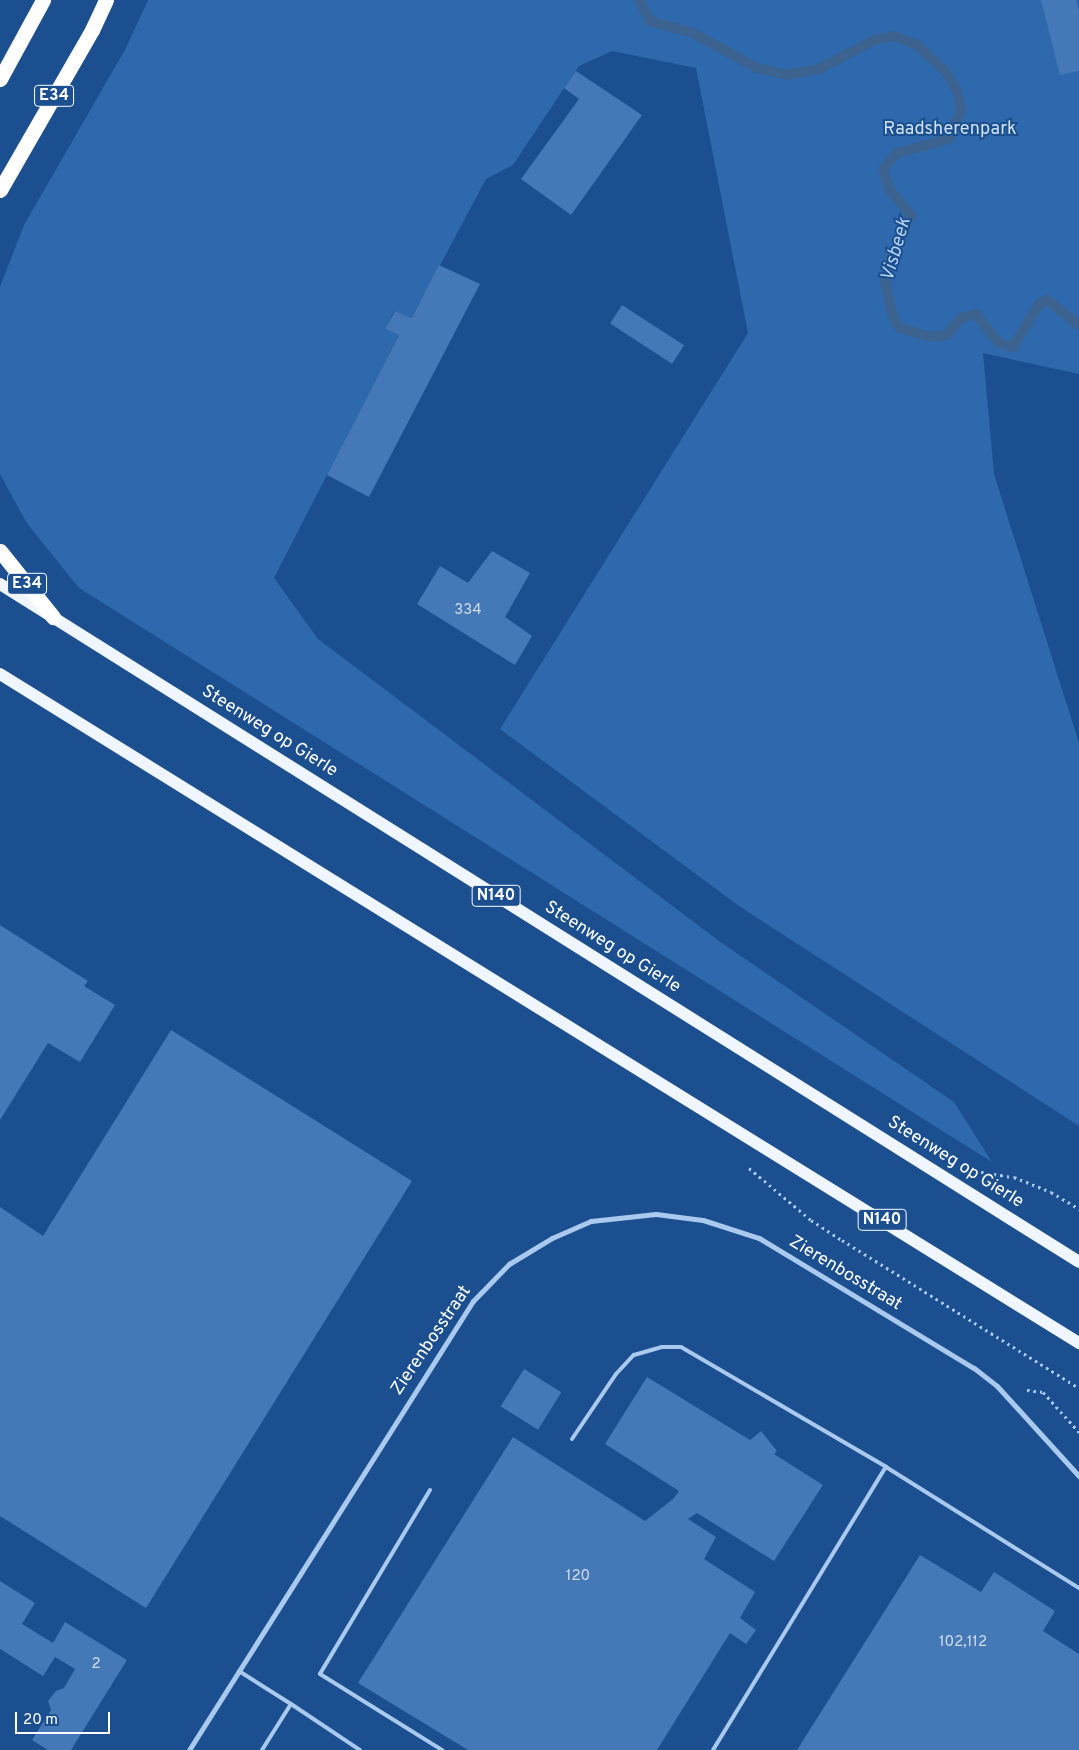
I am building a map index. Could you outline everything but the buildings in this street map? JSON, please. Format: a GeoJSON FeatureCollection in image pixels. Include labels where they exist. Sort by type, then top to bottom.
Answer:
{"type":"FeatureCollection","features":[{"type":"Feature","properties":{"kind":"highway"},"geometry":{"type":"LineString","coordinates":[[0,79],[43,0]]}},
{"type":"Feature","properties":{"kind":"highway","name":"E34"},"geometry":{"type":"LineString","coordinates":[[0,190],[92,30],[106,0]]}},
{"type":"Feature","properties":{"kind":"highway","name":"E34"},"geometry":{"type":"LineString","coordinates":[[0,551],[53,617]]}},
{"type":"Feature","properties":{"kind":"main road","name":"Steenweg op Gierle"},"geometry":{"type":"LineString","coordinates":[[0,584],[1079,1262]]}},
{"type":"Feature","properties":{"kind":"main road","name":"N140"},"geometry":{"type":"LineString","coordinates":[[0,674],[1079,1343]]}},
{"type":"Feature","properties":{"kind":"street","name":"Zierenbosstraat"},"geometry":{"type":"LineString","coordinates":[[189,1750],[473,1301],[508,1264],[552,1238],[591,1222],[656,1214],[704,1220],[760,1238],[974,1368],[997,1386],[1079,1476]]}},
{"type":"Feature","properties":{"kind":"lane"},"geometry":{"type":"LineString","coordinates":[[572,1439],[616,1374],[634,1355],[662,1347],[681,1347],[886,1467],[1079,1588]]}},
{"type":"Feature","properties":{"kind":"lane"},"geometry":{"type":"LineString","coordinates":[[713,1750],[886,1467]]}},
{"type":"Feature","properties":{"kind":"lane"},"geometry":{"type":"LineString","coordinates":[[430,1490],[320,1674],[442,1750]]}},
{"type":"Feature","properties":{"kind":"lane"},"geometry":{"type":"LineString","coordinates":[[239,1671],[360,1750]]}},
{"type":"Feature","properties":{"kind":"lane"},"geometry":{"type":"LineString","coordinates":[[262,1750],[291,1704]]}},
{"type":"Feature","properties":{"kind":"path"},"geometry":{"type":"LineString","coordinates":[[745,1164],[834,1235],[1079,1388]]}},
{"type":"Feature","properties":{"kind":"path"},"geometry":{"type":"LineString","coordinates":[[940,1175],[992,1172],[1051,1192],[1079,1209]]}},
{"type":"Feature","properties":{"kind":"path"},"geometry":{"type":"LineString","coordinates":[[997,1386],[1043,1392],[1079,1432]]}},
{"type":"Feature","properties":{"kind":"green space","name":"Raadsherenpark"},"geometry":{"type":"Polygon","coordinates":[[[148,0],[1079,0],[1079,374],[983,353],[994,474],[1079,743],[1079,1126],[739,906],[500,729],[748,333],[696,68],[612,51],[579,66],[513,165],[486,179],[412,318],[394,311],[385,329],[399,335],[274,578],[318,639],[719,941],[954,1102],[992,1162],[79,588],[26,522],[0,474],[0,287],[24,225],[126,48],[148,0]]]}},
{"type":"Feature","properties":{"kind":"waterway","name":"Visbeek"},"geometry":{"type":"LineString","coordinates":[[639,0],[650,21],[693,33],[757,68],[787,75],[819,69],[874,40],[894,36],[917,45],[945,71],[957,90],[961,110],[949,139],[897,153],[883,169],[890,190],[911,215],[891,259],[885,282],[893,318],[900,328],[932,337],[947,335],[961,318],[976,314],[999,343],[1013,347],[1040,303],[1047,300],[1079,325]]}}]}
